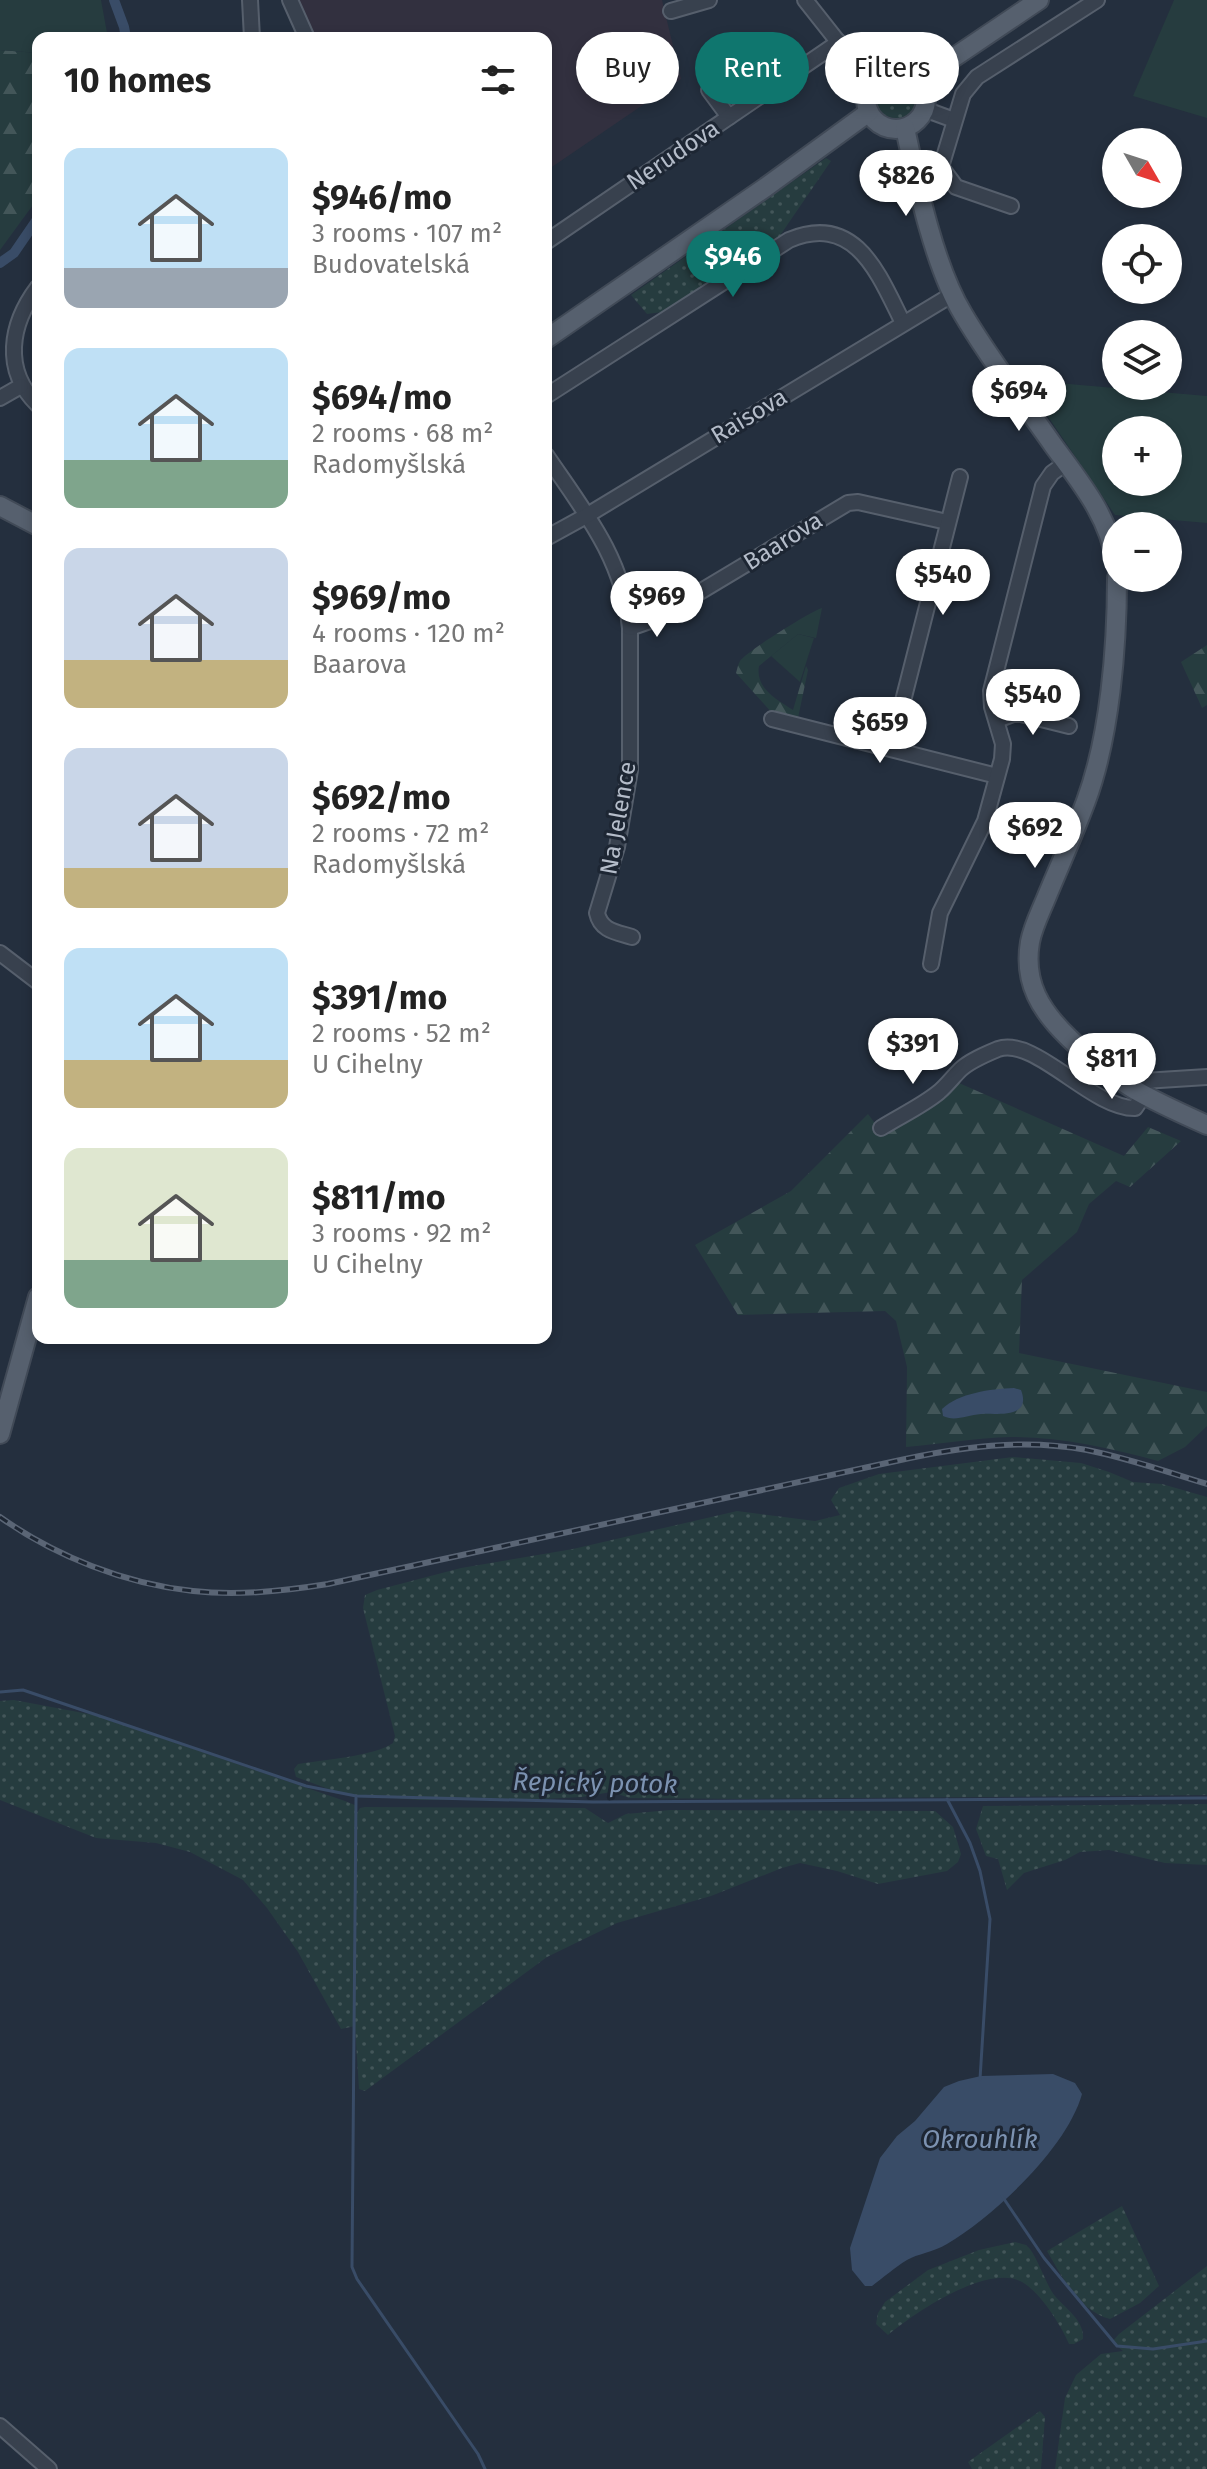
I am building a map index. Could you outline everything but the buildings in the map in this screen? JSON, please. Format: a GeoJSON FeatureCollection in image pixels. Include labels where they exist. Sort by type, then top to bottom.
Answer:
{"type":"FeatureCollection","features":[{"type":"Feature","properties":{"kind":"main road"},"geometry":{"type":"LineString","coordinates":[[959,54],[1039,0]]}},
{"type":"Feature","properties":{"kind":"main road"},"geometry":{"type":"LineString","coordinates":[[868,104],[869,112],[880,125],[897,129],[917,121],[924,104]]}},
{"type":"Feature","properties":{"kind":"main road"},"geometry":{"type":"LineString","coordinates":[[552,335],[869,112]]}},
{"type":"Feature","properties":{"kind":"main road"},"geometry":{"type":"LineString","coordinates":[[905,128],[936,246],[953,294],[974,332],[1102,518]]}},
{"type":"Feature","properties":{"kind":"main road"},"geometry":{"type":"LineString","coordinates":[[0,506],[32,523]]}},
{"type":"Feature","properties":{"kind":"main road"},"geometry":{"type":"LineString","coordinates":[[1116,592],[1112,660],[1101,748],[1087,799],[1031,937],[1028,956],[1031,984],[1043,1011],[1103,1071],[1144,1089],[1207,1125]]}},
{"type":"Feature","properties":{"kind":"main road"},"geometry":{"type":"LineString","coordinates":[[0,1434],[32,1319]]}},
{"type":"Feature","properties":{"kind":"street"},"geometry":{"type":"LineString","coordinates":[[250,0],[252,32]]}},
{"type":"Feature","properties":{"kind":"street"},"geometry":{"type":"LineString","coordinates":[[290,0],[304,32]]}},
{"type":"Feature","properties":{"kind":"street"},"geometry":{"type":"LineString","coordinates":[[671,11],[709,0]]}},
{"type":"Feature","properties":{"kind":"street"},"geometry":{"type":"LineString","coordinates":[[805,0],[831,32]]}},
{"type":"Feature","properties":{"kind":"street"},"geometry":{"type":"LineString","coordinates":[[1011,206],[956,187],[943,172],[941,161],[963,94],[977,77],[1097,0]]}},
{"type":"Feature","properties":{"kind":"street","name":"Nerudova"},"geometry":{"type":"LineString","coordinates":[[552,238],[825,52]]}},
{"type":"Feature","properties":{"kind":"street"},"geometry":{"type":"LineString","coordinates":[[719,104],[729,117]]}},
{"type":"Feature","properties":{"kind":"street"},"geometry":{"type":"LineString","coordinates":[[924,109],[954,120]]}},
{"type":"Feature","properties":{"kind":"street"},"geometry":{"type":"LineString","coordinates":[[552,392],[789,240],[810,234],[836,236],[850,241],[862,251],[872,262],[903,323]]}},
{"type":"Feature","properties":{"kind":"street","name":"Raisova"},"geometry":{"type":"LineString","coordinates":[[552,535],[953,294]]}},
{"type":"Feature","properties":{"kind":"street"},"geometry":{"type":"LineString","coordinates":[[32,297],[20,317],[14,338],[15,364],[21,386],[32,398]]}},
{"type":"Feature","properties":{"kind":"street"},"geometry":{"type":"LineString","coordinates":[[0,398],[21,386]]}},
{"type":"Feature","properties":{"kind":"street"},"geometry":{"type":"LineString","coordinates":[[931,964],[940,913],[985,821],[1004,751],[992,707],[991,691],[1043,486],[1052,473],[1066,463]]}},
{"type":"Feature","properties":{"kind":"street","name":"Na Jelence"},"geometry":{"type":"LineString","coordinates":[[552,464],[620,576],[628,605],[630,770],[617,847],[597,913],[599,922],[606,929],[632,937]]}},
{"type":"Feature","properties":{"kind":"street"},"geometry":{"type":"LineString","coordinates":[[891,748],[960,477]]}},
{"type":"Feature","properties":{"kind":"street","name":"Baarova"},"geometry":{"type":"LineString","coordinates":[[630,628],[653,620],[848,503],[858,502],[947,522]]}},
{"type":"Feature","properties":{"kind":"street"},"geometry":{"type":"LineString","coordinates":[[997,720],[1021,714],[1069,726]]}},
{"type":"Feature","properties":{"kind":"street"},"geometry":{"type":"LineString","coordinates":[[772,719],[997,776]]}},
{"type":"Feature","properties":{"kind":"street"},"geometry":{"type":"LineString","coordinates":[[0,953],[32,977]]}},
{"type":"Feature","properties":{"kind":"street"},"geometry":{"type":"LineString","coordinates":[[881,1128],[938,1093],[963,1067],[1012,1046],[1030,1053],[1099,1097],[1123,1108],[1135,1108],[1144,1089],[1207,1077]]}},
{"type":"Feature","properties":{"kind":"street"},"geometry":{"type":"LineString","coordinates":[[0,2426],[49,2469]]}},
{"type":"Feature","properties":{"kind":"shaded area"},"geometry":{"type":"Polygon","coordinates":[[[295,0],[662,0],[670,32],[576,32],[576,104],[644,104],[552,167],[552,32],[310,32],[295,0]]]}},
{"type":"Feature","properties":{"kind":"green space"},"geometry":{"type":"Polygon","coordinates":[[[0,0],[101,0],[107,32],[32,32],[32,53],[0,50],[0,0]]]}},
{"type":"Feature","properties":{"kind":"green space"},"geometry":{"type":"Polygon","coordinates":[[[1174,0],[1207,0],[1207,118],[1133,96],[1174,0]]]}},
{"type":"Feature","properties":{"kind":"green space"},"geometry":{"type":"Polygon","coordinates":[[[0,50],[32,53],[32,206],[0,250],[0,50]]]}},
{"type":"Feature","properties":{"kind":"green space"},"geometry":{"type":"Polygon","coordinates":[[[874,104],[916,104],[910,115],[895,122],[887,120],[874,104]]]}},
{"type":"Feature","properties":{"kind":"green space"},"geometry":{"type":"Polygon","coordinates":[[[826,158],[831,161],[779,237],[670,311],[647,314],[631,295],[826,158]]]}},
{"type":"Feature","properties":{"kind":"green space"},"geometry":{"type":"Polygon","coordinates":[[[1023,380],[1102,387],[1102,400],[1182,400],[1182,394],[1207,396],[1207,523],[1182,521],[1182,512],[1113,512],[1102,496],[1182,496],[1182,416],[1102,416],[1102,496],[1023,380]]]}},
{"type":"Feature","properties":{"kind":"green space"},"geometry":{"type":"Polygon","coordinates":[[[822,608],[816,638],[798,634],[759,666],[760,681],[764,687],[793,710],[806,666],[808,670],[798,718],[773,714],[736,673],[739,662],[765,641],[822,608]]]}},
{"type":"Feature","properties":{"kind":"green space"},"geometry":{"type":"Polygon","coordinates":[[[798,634],[814,638],[800,682],[771,656],[798,634]]]}},
{"type":"Feature","properties":{"kind":"green space"},"geometry":{"type":"Polygon","coordinates":[[[1207,645],[1207,705],[1202,708],[1181,662],[1207,645]]]}},
{"type":"Feature","properties":{"kind":"green space"},"geometry":{"type":"Polygon","coordinates":[[[959,1083],[1124,1156],[1148,1127],[1181,1141],[1130,1187],[1116,1181],[1089,1204],[1077,1232],[1022,1280],[1019,1353],[1207,1392],[1207,1426],[1185,1447],[1158,1461],[1085,1444],[1030,1437],[906,1447],[907,1367],[896,1321],[885,1311],[738,1315],[695,1245],[791,1191],[868,1114],[883,1134],[940,1102],[959,1083]]]}},
{"type":"Feature","properties":{"kind":"green space"},"geometry":{"type":"Polygon","coordinates":[[[1013,1457],[1081,1463],[1133,1482],[1162,1484],[1207,1497],[1207,1795],[746,1799],[630,1798],[611,1792],[526,1800],[420,1800],[342,1794],[296,1777],[294,1769],[298,1764],[361,1754],[393,1743],[395,1736],[363,1608],[365,1595],[461,1568],[573,1549],[737,1511],[815,1521],[840,1515],[831,1500],[839,1488],[879,1474],[1013,1457]]]}},
{"type":"Feature","properties":{"kind":"green space"},"geometry":{"type":"Polygon","coordinates":[[[14,1700],[94,1715],[345,1801],[357,1806],[357,1813],[365,1807],[585,1808],[608,1823],[626,1814],[670,1810],[935,1811],[953,1827],[961,1854],[958,1862],[947,1871],[878,1884],[800,1863],[711,1896],[617,1923],[547,1957],[365,2091],[359,2089],[355,2026],[341,2029],[298,1952],[243,1880],[190,1852],[156,1843],[96,1838],[0,1800],[0,1701],[14,1700]]]}},
{"type":"Feature","properties":{"kind":"green space"},"geometry":{"type":"Polygon","coordinates":[[[1207,1804],[1207,1865],[1165,1863],[1109,1850],[1080,1852],[1024,1873],[1007,1890],[998,1859],[986,1856],[976,1829],[983,1806],[1207,1804]]]}},
{"type":"Feature","properties":{"kind":"green space"},"geometry":{"type":"Polygon","coordinates":[[[1122,2206],[1159,2286],[1140,2303],[1110,2319],[1080,2301],[1047,2251],[1122,2206]]]}},
{"type":"Feature","properties":{"kind":"green space"},"geometry":{"type":"Polygon","coordinates":[[[1015,2242],[1030,2249],[1052,2292],[1081,2326],[1083,2339],[1069,2344],[1055,2318],[1035,2292],[1020,2281],[1005,2278],[970,2285],[951,2294],[888,2335],[876,2324],[885,2302],[928,2270],[979,2250],[1015,2242]]]}},
{"type":"Feature","properties":{"kind":"green space"},"geometry":{"type":"Polygon","coordinates":[[[1207,2266],[1207,2469],[1055,2469],[1065,2398],[1076,2375],[1101,2354],[1123,2351],[1112,2342],[1119,2334],[1207,2266]]]}},
{"type":"Feature","properties":{"kind":"green space"},"geometry":{"type":"Polygon","coordinates":[[[1040,2411],[1045,2417],[1041,2469],[972,2469],[968,2462],[1040,2411]]]}},
{"type":"Feature","properties":{"kind":"water"},"geometry":{"type":"Polygon","coordinates":[[[1014,1388],[1021,1390],[1023,1399],[1022,1406],[1017,1410],[957,1418],[943,1416],[942,1409],[966,1396],[1014,1388]]]}},
{"type":"Feature","properties":{"kind":"water","name":"Okrouhlík"},"geometry":{"type":"Polygon","coordinates":[[[1053,2074],[1075,2083],[1082,2094],[1074,2115],[1045,2158],[1006,2198],[966,2232],[942,2247],[907,2260],[872,2286],[865,2286],[852,2270],[850,2248],[880,2158],[897,2136],[915,2121],[944,2087],[959,2081],[981,2076],[1053,2074]]]}},
{"type":"Feature","properties":{"kind":"waterway"},"geometry":{"type":"LineString","coordinates":[[114,0],[125,32]]}},
{"type":"Feature","properties":{"kind":"waterway"},"geometry":{"type":"LineString","coordinates":[[0,263],[14,253],[32,227]]}},
{"type":"Feature","properties":{"kind":"waterway","name":"Řepický potok"},"geometry":{"type":"LineString","coordinates":[[0,1692],[23,1690],[306,1786],[356,1796],[593,1802],[1207,1798]]}},
{"type":"Feature","properties":{"kind":"waterway"},"geometry":{"type":"LineString","coordinates":[[356,1798],[352,2267],[357,2279],[478,2454],[485,2469]]}},
{"type":"Feature","properties":{"kind":"waterway"},"geometry":{"type":"LineString","coordinates":[[947,1799],[970,1843],[980,1871],[990,1919],[980,2079]]}},
{"type":"Feature","properties":{"kind":"waterway"},"geometry":{"type":"LineString","coordinates":[[1002,2196],[1044,2258],[1117,2346],[1153,2349],[1207,2341]]}},
{"type":"Feature","properties":{"kind":"railway"},"geometry":{"type":"LineString","coordinates":[[0,1517],[67,1556],[117,1575],[167,1587],[244,1593],[328,1584],[967,1448],[1063,1446],[1132,1461],[1207,1484]]}}]}
